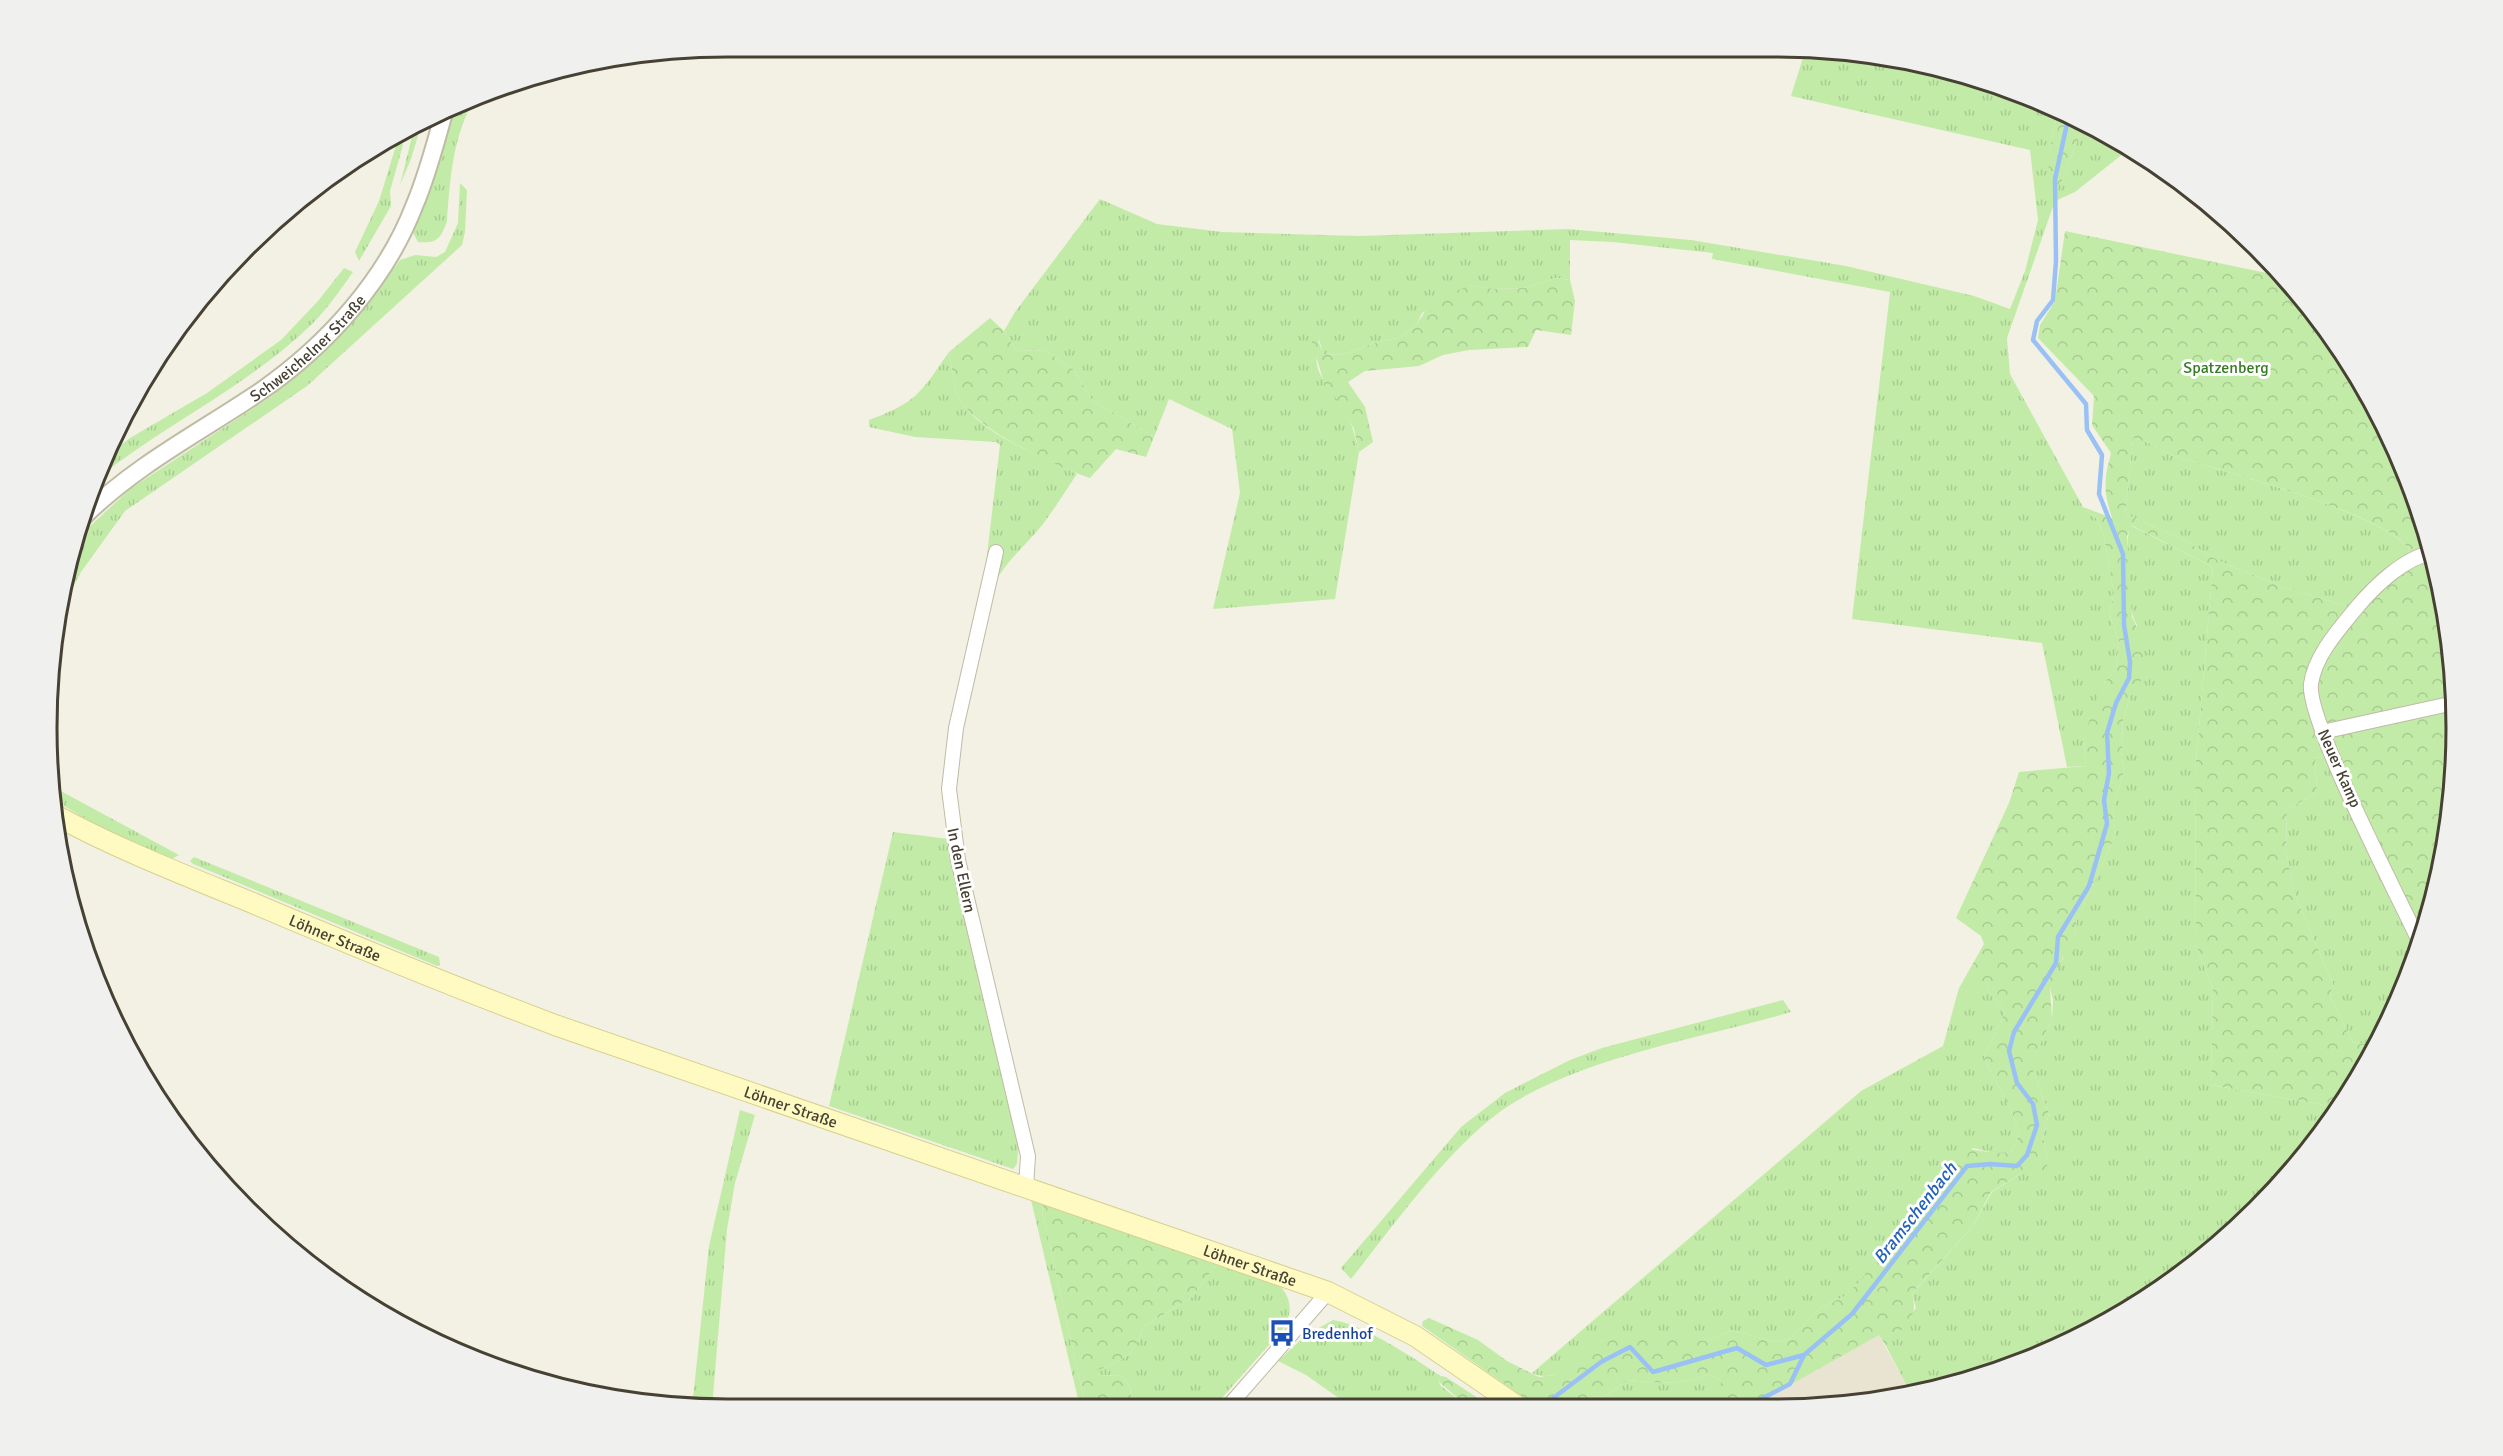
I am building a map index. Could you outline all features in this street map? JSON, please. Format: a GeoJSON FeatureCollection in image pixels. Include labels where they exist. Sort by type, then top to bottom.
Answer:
{"type":"FeatureCollection","features":[{"type":"Feature","properties":{"kind":"main road","name":"Löhner Straße"},"geometry":{"type":"LineString","coordinates":[[64,819],[111,844],[478,996],[566,1029],[1328,1292],[1415,1336],[1507,1399]]}},
{"type":"Feature","properties":{"kind":"street","name":"Schweichelner Straße"},"geometry":{"type":"LineString","coordinates":[[95,506],[131,475],[161,453],[259,392],[296,365],[326,337],[374,279],[398,241],[415,206],[442,121]]}},
{"type":"Feature","properties":{"kind":"street","name":"In den Ellern"},"geometry":{"type":"LineString","coordinates":[[996,552],[956,728],[949,789],[958,860],[1028,1156],[1026,1188]]}},
{"type":"Feature","properties":{"kind":"street","name":"Neuer Kamp"},"geometry":{"type":"LineString","coordinates":[[2414,930],[2322,732],[2310,685],[2322,652],[2367,596],[2423,555]]}},
{"type":"Feature","properties":{"kind":"street"},"geometry":{"type":"LineString","coordinates":[[2322,732],[2445,705]]}},
{"type":"Feature","properties":{"kind":"street"},"geometry":{"type":"LineString","coordinates":[[1235,1399],[1328,1292]]}},
{"type":"Feature","properties":{"kind":"shaded area"},"geometry":{"type":"Polygon","coordinates":[[[1879,1335],[1907,1386],[1819,1398],[1761,1399],[1879,1335]]]}},
{"type":"Feature","properties":{"kind":"green space"},"geometry":{"type":"Polygon","coordinates":[[[1803,58],[1863,63],[1906,70],[1991,93],[2056,119],[2050,149],[2061,183],[2081,131],[2123,154],[2075,192],[2055,201],[2007,338],[2010,374],[2083,507],[2098,520],[2104,536],[2114,593],[2109,613],[2119,642],[2116,669],[2105,682],[2084,740],[2086,766],[2067,767],[2042,643],[1852,619],[1890,292],[1712,259],[1713,253],[1613,242],[1570,240],[1570,280],[1556,278],[1524,288],[1494,289],[1471,285],[1422,313],[1417,324],[1401,337],[1371,344],[1342,355],[1323,354],[1319,339],[1318,369],[1346,413],[1359,452],[1335,599],[1213,609],[1240,493],[1232,429],[1169,399],[1154,437],[1092,400],[1074,370],[1045,350],[1017,351],[1004,331],[1015,312],[1100,199],[1157,224],[1222,232],[1359,236],[1568,229],[1691,240],[1846,266],[1974,296],[2010,309],[2025,271],[2038,220],[2030,150],[1791,96],[1803,58]]]}},
{"type":"Feature","properties":{"kind":"green space"},"geometry":{"type":"Polygon","coordinates":[[[469,109],[454,157],[445,227],[434,241],[418,242],[412,231],[429,194],[453,116],[469,109]]]}},
{"type":"Feature","properties":{"kind":"green space"},"geometry":{"type":"Polygon","coordinates":[[[2056,119],[2081,131],[2061,183],[2057,188],[2047,191],[2050,149],[2056,119]]]}},
{"type":"Feature","properties":{"kind":"green space"},"geometry":{"type":"Polygon","coordinates":[[[419,132],[411,159],[400,185],[412,136],[419,132]]]}},
{"type":"Feature","properties":{"kind":"green space"},"geometry":{"type":"Polygon","coordinates":[[[401,142],[403,145],[390,191],[391,206],[359,261],[355,252],[379,201],[396,145],[401,142]]]}},
{"type":"Feature","properties":{"kind":"green space"},"geometry":{"type":"Polygon","coordinates":[[[460,183],[467,190],[465,232],[462,245],[307,386],[125,511],[81,572],[72,590],[88,528],[130,489],[269,398],[303,371],[364,309],[400,260],[415,255],[436,257],[445,252],[458,223],[460,183]]]}},
{"type":"Feature","properties":{"kind":"green space","name":"Spatzenberg"},"geometry":{"type":"Polygon","coordinates":[[[2065,231],[2267,273],[2333,355],[2377,431],[2395,471],[2423,554],[2433,597],[2445,684],[2445,772],[2440,816],[2433,859],[2411,941],[2326,754],[2315,759],[2317,792],[2287,810],[2286,850],[2294,893],[2333,984],[2330,997],[2353,1042],[2366,1045],[2329,1106],[2211,1085],[2213,990],[2196,945],[2195,773],[2213,567],[2131,525],[2127,536],[2132,617],[2143,640],[2143,674],[2137,691],[2130,696],[2122,724],[2121,757],[2124,771],[2113,808],[2115,836],[2077,920],[2074,937],[2078,946],[2072,955],[2063,957],[2050,988],[2052,1019],[2033,1059],[2033,1073],[2049,1113],[2043,1138],[2049,1162],[2045,1169],[2037,1175],[2022,1173],[1991,1192],[1973,1226],[1912,1294],[1913,1311],[1908,1323],[1886,1346],[1879,1335],[1765,1399],[1721,1399],[1721,1380],[1708,1374],[1678,1382],[1628,1380],[1605,1396],[1591,1399],[1526,1399],[1422,1326],[1423,1321],[1429,1318],[1478,1340],[1507,1361],[1539,1377],[1554,1375],[1575,1363],[1603,1339],[1622,1332],[1647,1331],[1679,1339],[1706,1341],[1732,1330],[1776,1342],[1791,1338],[1819,1309],[1845,1296],[1863,1278],[1878,1251],[1910,1226],[1939,1185],[1958,1149],[2011,1152],[2018,1135],[2015,1119],[1984,1057],[2005,1012],[1987,989],[1959,988],[1984,944],[1981,936],[1956,918],[2009,803],[2019,772],[2086,766],[2084,740],[2092,710],[2105,682],[2116,669],[2119,642],[2109,613],[2114,593],[2104,536],[2098,520],[2083,507],[2112,518],[2106,485],[2111,453],[2092,425],[2094,396],[2038,338],[2040,325],[2055,301],[2065,231]],[[2133,438],[2125,514],[2186,541],[2219,561],[2283,587],[2350,607],[2408,557],[2409,549],[2393,535],[2335,507],[2171,455],[2149,443],[2133,438]]]}},
{"type":"Feature","properties":{"kind":"green space"},"geometry":{"type":"Polygon","coordinates":[[[344,268],[353,272],[319,317],[288,345],[235,385],[108,470],[119,446],[207,393],[281,340],[318,301],[344,268]]]}},
{"type":"Feature","properties":{"kind":"green space"},"geometry":{"type":"Polygon","coordinates":[[[1556,278],[1570,280],[1575,301],[1571,335],[1536,330],[1528,347],[1469,350],[1443,355],[1419,366],[1365,371],[1348,382],[1365,407],[1373,442],[1359,452],[1354,429],[1342,406],[1324,383],[1306,322],[1312,323],[1323,354],[1342,355],[1371,344],[1401,337],[1417,324],[1433,299],[1472,285],[1494,289],[1524,288],[1556,278]]]}},
{"type":"Feature","properties":{"kind":"green space"},"geometry":{"type":"Polygon","coordinates":[[[990,318],[1004,331],[1017,351],[1045,350],[1074,370],[1092,400],[1154,437],[1146,457],[1116,449],[1090,478],[1018,446],[981,422],[959,398],[949,352],[990,318]]]}},
{"type":"Feature","properties":{"kind":"green space"},"geometry":{"type":"Polygon","coordinates":[[[949,352],[957,393],[968,411],[981,423],[1012,443],[1077,474],[1043,524],[1002,571],[992,590],[959,742],[953,782],[960,840],[1030,1146],[1018,1150],[1017,1164],[1013,1169],[829,1106],[893,832],[949,839],[945,795],[984,580],[1000,445],[996,442],[915,437],[869,427],[869,420],[898,408],[917,395],[949,352]]]}},
{"type":"Feature","properties":{"kind":"green space"},"geometry":{"type":"Polygon","coordinates":[[[2133,438],[2149,443],[2171,455],[2335,507],[2393,535],[2409,549],[2408,557],[2350,607],[2283,587],[2219,561],[2186,541],[2125,514],[2133,438]]]}},
{"type":"Feature","properties":{"kind":"green space"},"geometry":{"type":"Polygon","coordinates":[[[2130,525],[2213,567],[2195,773],[2196,945],[2213,990],[2211,1085],[2329,1106],[2279,1170],[2249,1202],[2217,1232],[2148,1286],[2072,1330],[2032,1348],[1949,1376],[1907,1386],[1886,1346],[1916,1308],[1912,1294],[1973,1226],[1992,1192],[2022,1173],[2049,1162],[2043,1138],[2049,1113],[2033,1073],[2033,1059],[2052,1019],[2053,1000],[2050,988],[2074,937],[2077,920],[2115,836],[2113,808],[2124,771],[2121,757],[2122,724],[2130,696],[2137,625],[2133,617],[2129,591],[2128,534],[2130,525]]]}},
{"type":"Feature","properties":{"kind":"green space"},"geometry":{"type":"Polygon","coordinates":[[[2326,754],[2411,941],[2393,989],[2366,1045],[2353,1042],[2330,997],[2333,984],[2294,893],[2286,850],[2287,810],[2317,792],[2315,759],[2326,754]]]}},
{"type":"Feature","properties":{"kind":"green space"},"geometry":{"type":"Polygon","coordinates":[[[60,791],[179,855],[172,859],[98,826],[62,805],[60,791]]]}},
{"type":"Feature","properties":{"kind":"green space"},"geometry":{"type":"Polygon","coordinates":[[[194,857],[439,957],[440,965],[437,966],[193,864],[190,861],[194,857]]]}},
{"type":"Feature","properties":{"kind":"green space"},"geometry":{"type":"Polygon","coordinates":[[[1970,986],[1987,989],[2005,1012],[1984,1057],[2015,1119],[2018,1137],[2011,1152],[1998,1154],[1973,1148],[1948,1169],[1910,1226],[1878,1250],[1864,1278],[1845,1296],[1819,1309],[1791,1338],[1776,1342],[1732,1330],[1706,1341],[1603,1339],[1580,1360],[1561,1372],[1542,1376],[1532,1373],[1861,1091],[1943,1046],[1959,988],[1970,986]]]}},
{"type":"Feature","properties":{"kind":"green space"},"geometry":{"type":"Polygon","coordinates":[[[1783,1000],[1791,1012],[1674,1042],[1592,1067],[1553,1082],[1518,1100],[1488,1121],[1451,1157],[1416,1196],[1351,1279],[1341,1268],[1461,1127],[1505,1093],[1570,1060],[1602,1048],[1783,1000]]]}},
{"type":"Feature","properties":{"kind":"green space"},"geometry":{"type":"Polygon","coordinates":[[[740,1110],[755,1115],[735,1183],[727,1229],[713,1399],[693,1398],[709,1246],[740,1110]]]}},
{"type":"Feature","properties":{"kind":"green space"},"geometry":{"type":"Polygon","coordinates":[[[1031,1200],[1044,1203],[1042,1211],[1084,1399],[1078,1399],[1031,1200]]]}},
{"type":"Feature","properties":{"kind":"green space"},"geometry":{"type":"Polygon","coordinates":[[[1044,1203],[1217,1264],[1192,1297],[1143,1327],[1136,1344],[1127,1355],[1098,1370],[1097,1375],[1121,1376],[1130,1386],[1131,1399],[1084,1399],[1042,1211],[1044,1203]]]}},
{"type":"Feature","properties":{"kind":"green space"},"geometry":{"type":"Polygon","coordinates":[[[1217,1264],[1281,1287],[1290,1307],[1284,1328],[1221,1399],[1131,1399],[1130,1386],[1121,1376],[1097,1375],[1098,1370],[1122,1359],[1132,1350],[1143,1327],[1192,1297],[1217,1264]]]}},
{"type":"Feature","properties":{"kind":"green space"},"geometry":{"type":"Polygon","coordinates":[[[1333,1320],[1359,1328],[1441,1376],[1438,1381],[1441,1386],[1458,1399],[1340,1399],[1306,1375],[1278,1361],[1305,1336],[1333,1320]]]}},
{"type":"Feature","properties":{"kind":"green space"},"geometry":{"type":"Polygon","coordinates":[[[1708,1374],[1721,1380],[1721,1399],[1591,1399],[1605,1396],[1628,1380],[1659,1383],[1698,1378],[1708,1374]]]}},
{"type":"Feature","properties":{"kind":"green space"},"geometry":{"type":"Polygon","coordinates":[[[1441,1376],[1446,1377],[1479,1399],[1459,1399],[1438,1381],[1441,1376]]]}},
{"type":"Feature","properties":{"kind":"waterway","name":"Bramschenbach"},"geometry":{"type":"LineString","coordinates":[[1552,1399],[1601,1362],[1630,1347],[1653,1372],[1737,1348],[1766,1365],[1804,1355],[1852,1314],[1967,1166],[1990,1164],[2017,1166],[2027,1155],[2037,1125],[2033,1104],[2017,1083],[2009,1051],[2014,1032],[2056,963],[2058,937],[2089,886],[2107,824],[2104,800],[2109,773],[2107,733],[2116,703],[2129,678],[2130,662],[2124,625],[2123,554],[2099,494],[2102,455],[2087,430],[2086,404],[2033,340],[2037,321],[2053,300],[2056,261],[2055,179],[2067,124]]}},
{"type":"Feature","properties":{"kind":"waterway"},"geometry":{"type":"LineString","coordinates":[[1761,1399],[1790,1384],[1804,1355]]}},
{"type":"Feature","properties":{"kind":"place","name":"Bredenhof"},"geometry":{"type":"Point","coordinates":[1282,1333]}}]}
